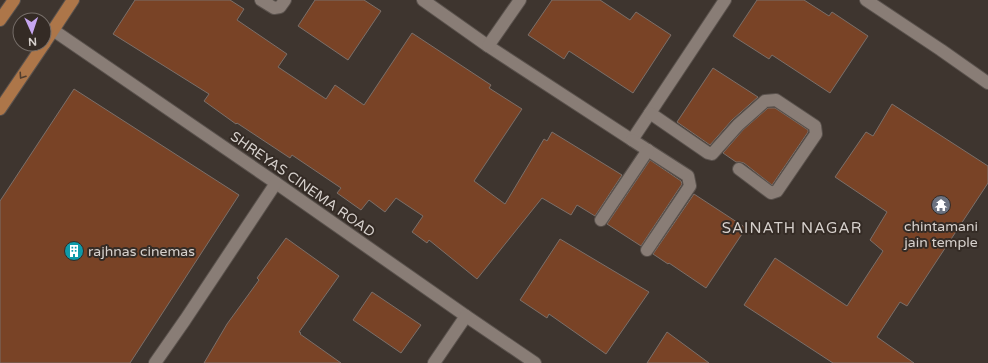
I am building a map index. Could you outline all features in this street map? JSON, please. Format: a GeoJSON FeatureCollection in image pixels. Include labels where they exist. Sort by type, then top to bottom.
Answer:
{"type":"FeatureCollection","features":[{"type":"Feature","properties":{"kind":"main road"},"geometry":{"type":"LineString","coordinates":[[0,20],[14,0]]}},
{"type":"Feature","properties":{"kind":"main road"},"geometry":{"type":"LineString","coordinates":[[53,30],[73,0]]}},
{"type":"Feature","properties":{"kind":"main road"},"geometry":{"type":"LineString","coordinates":[[0,110],[39,52]]}},
{"type":"Feature","properties":{"kind":"street"},"geometry":{"type":"LineString","coordinates":[[261,0],[274,8],[280,7],[285,0]]}},
{"type":"Feature","properties":{"kind":"street"},"geometry":{"type":"LineString","coordinates":[[423,0],[488,46],[688,176],[690,186],[647,250]]}},
{"type":"Feature","properties":{"kind":"street"},"geometry":{"type":"LineString","coordinates":[[488,46],[520,0]]}},
{"type":"Feature","properties":{"kind":"street"},"geometry":{"type":"LineString","coordinates":[[632,140],[725,0]]}},
{"type":"Feature","properties":{"kind":"street"},"geometry":{"type":"LineString","coordinates":[[866,0],[988,83]]}},
{"type":"Feature","properties":{"kind":"street","name":"SHREYAS CINEMA ROAD"},"geometry":{"type":"LineString","coordinates":[[53,30],[535,363]]}},
{"type":"Feature","properties":{"kind":"street"},"geometry":{"type":"LineString","coordinates":[[650,113],[708,153],[712,154],[738,125],[765,101],[776,100],[815,126],[816,134],[777,191],[771,193],[739,169]]}},
{"type":"Feature","properties":{"kind":"street"},"geometry":{"type":"LineString","coordinates":[[601,220],[648,150]]}},
{"type":"Feature","properties":{"kind":"street"},"geometry":{"type":"LineString","coordinates":[[155,363],[276,183]]}},
{"type":"Feature","properties":{"kind":"street"},"geometry":{"type":"LineString","coordinates":[[434,363],[466,316]]}},
{"type":"Feature","properties":{"kind":"building"},"geometry":{"type":"Polygon","coordinates":[[[135,0],[230,0],[244,9],[237,20],[287,54],[278,67],[326,99],[335,85],[364,105],[412,33],[491,85],[489,88],[522,109],[474,181],[505,204],[544,139],[547,141],[552,132],[622,175],[595,216],[577,205],[571,215],[542,198],[477,279],[429,240],[427,243],[412,232],[423,216],[396,198],[385,212],[369,200],[361,210],[337,193],[341,188],[292,155],[290,158],[237,123],[236,124],[204,101],[209,94],[113,34],[135,0]]]}},
{"type":"Feature","properties":{"kind":"building"},"geometry":{"type":"Polygon","coordinates":[[[315,0],[364,0],[381,11],[348,60],[298,26],[315,0]]]}},
{"type":"Feature","properties":{"kind":"building"},"geometry":{"type":"Polygon","coordinates":[[[552,0],[600,0],[630,20],[636,12],[671,35],[633,93],[569,51],[564,59],[528,35],[552,0]]]}},
{"type":"Feature","properties":{"kind":"building"},"geometry":{"type":"Polygon","coordinates":[[[757,0],[804,0],[829,16],[832,12],[868,36],[830,93],[772,55],[769,59],[733,36],[757,0]]]}},
{"type":"Feature","properties":{"kind":"building"},"geometry":{"type":"Polygon","coordinates":[[[713,68],[758,97],[732,120],[710,145],[677,122],[713,68]]]}},
{"type":"Feature","properties":{"kind":"building","name":"rajhnas cinemas"},"geometry":{"type":"Polygon","coordinates":[[[74,89],[239,195],[130,363],[0,363],[0,201],[74,89]]]}},
{"type":"Feature","properties":{"kind":"building"},"geometry":{"type":"Polygon","coordinates":[[[892,104],[988,166],[988,183],[907,306],[900,302],[877,337],[914,363],[833,363],[744,305],[775,258],[847,306],[883,251],[870,240],[887,212],[835,177],[866,132],[873,136],[892,104]]]}},
{"type":"Feature","properties":{"kind":"building"},"geometry":{"type":"Polygon","coordinates":[[[768,108],[775,108],[808,130],[772,185],[744,163],[736,162],[723,153],[743,130],[768,108]]]}},
{"type":"Feature","properties":{"kind":"building"},"geometry":{"type":"Polygon","coordinates":[[[650,160],[681,181],[682,184],[641,246],[607,224],[650,160]]]}},
{"type":"Feature","properties":{"kind":"building"},"geometry":{"type":"Polygon","coordinates":[[[694,194],[746,228],[706,288],[653,254],[694,194]]]}},
{"type":"Feature","properties":{"kind":"building"},"geometry":{"type":"Polygon","coordinates":[[[286,238],[339,276],[299,332],[341,363],[204,363],[227,324],[259,280],[257,278],[286,238]]]}},
{"type":"Feature","properties":{"kind":"building"},"geometry":{"type":"Polygon","coordinates":[[[560,239],[649,292],[606,354],[549,314],[547,318],[520,300],[560,239]]]}},
{"type":"Feature","properties":{"kind":"building"},"geometry":{"type":"Polygon","coordinates":[[[372,292],[421,325],[401,353],[353,320],[372,292]]]}},
{"type":"Feature","properties":{"kind":"building"},"geometry":{"type":"Polygon","coordinates":[[[667,332],[709,363],[647,363],[667,332]]]}},
{"type":"Feature","properties":{"kind":"place","name":"chintamani jain temple"},"geometry":{"type":"Point","coordinates":[941,205]}},
{"type":"Feature","properties":{"kind":"place","name":"rajhnas cinemas"},"geometry":{"type":"Point","coordinates":[74,251]}},
{"type":"Feature","properties":{"kind":"district","name":"SAINATH NAGAR"},"geometry":{"type":"Point","coordinates":[792,228]}}]}
